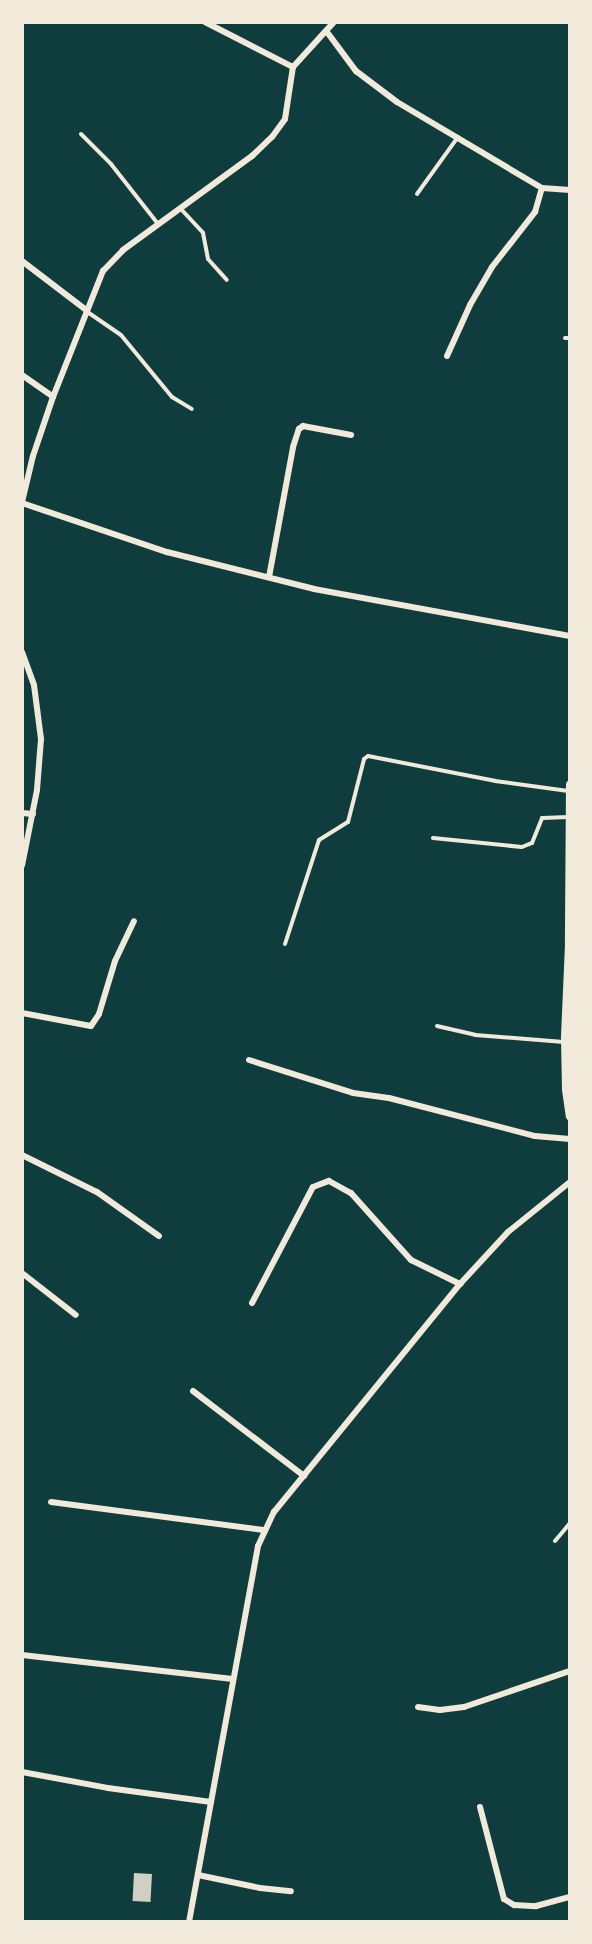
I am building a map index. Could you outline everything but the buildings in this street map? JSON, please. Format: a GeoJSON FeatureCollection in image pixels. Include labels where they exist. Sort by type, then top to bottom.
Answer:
{"type":"FeatureCollection","features":[{"type":"Feature","properties":{"kind":"street"},"geometry":{"type":"LineString","coordinates":[[205,22],[294,67]]}},
{"type":"Feature","properties":{"kind":"street"},"geometry":{"type":"LineString","coordinates":[[334,22],[294,67],[285,119],[272,137],[252,156],[123,250],[103,271],[53,397],[33,456],[22,503],[167,552],[314,589],[570,636]]}},
{"type":"Feature","properties":{"kind":"street"},"geometry":{"type":"LineString","coordinates":[[327,32],[356,71],[398,102],[458,136],[493,161],[542,188],[570,190]]}},
{"type":"Feature","properties":{"kind":"street"},"geometry":{"type":"LineString","coordinates":[[447,356],[470,305],[492,267],[535,212],[542,188]]}},
{"type":"Feature","properties":{"kind":"street"},"geometry":{"type":"LineString","coordinates":[[22,261],[86,310]]}},
{"type":"Feature","properties":{"kind":"street"},"geometry":{"type":"LineString","coordinates":[[22,375],[53,397]]}},
{"type":"Feature","properties":{"kind":"street"},"geometry":{"type":"LineString","coordinates":[[269,577],[292,447],[299,429],[303,426],[351,435]]}},
{"type":"Feature","properties":{"kind":"street"},"geometry":{"type":"LineString","coordinates":[[22,652],[34,686],[41,739],[33,814],[22,866]]}},
{"type":"Feature","properties":{"kind":"street"},"geometry":{"type":"LineString","coordinates":[[570,784],[566,1042],[570,1116]]}},
{"type":"Feature","properties":{"kind":"street"},"geometry":{"type":"LineString","coordinates":[[22,813],[33,814]]}},
{"type":"Feature","properties":{"kind":"street"},"geometry":{"type":"LineString","coordinates":[[22,1013],[91,1026],[99,1014],[114,961],[134,921]]}},
{"type":"Feature","properties":{"kind":"street"},"geometry":{"type":"LineString","coordinates":[[249,1060],[353,1093],[389,1098],[536,1136],[570,1138]]}},
{"type":"Feature","properties":{"kind":"street"},"geometry":{"type":"LineString","coordinates":[[22,1155],[98,1192],[159,1236]]}},
{"type":"Feature","properties":{"kind":"street"},"geometry":{"type":"LineString","coordinates":[[252,1302],[313,1187],[329,1181],[339,1184],[351,1193],[411,1260],[460,1284]]}},
{"type":"Feature","properties":{"kind":"street"},"geometry":{"type":"LineString","coordinates":[[189,1922],[258,1546],[274,1512],[460,1284],[508,1232],[570,1182]]}},
{"type":"Feature","properties":{"kind":"street"},"geometry":{"type":"LineString","coordinates":[[22,1274],[76,1315]]}},
{"type":"Feature","properties":{"kind":"street"},"geometry":{"type":"LineString","coordinates":[[193,1391],[304,1476]]}},
{"type":"Feature","properties":{"kind":"street"},"geometry":{"type":"LineString","coordinates":[[51,1502],[265,1530]]}},
{"type":"Feature","properties":{"kind":"street"},"geometry":{"type":"LineString","coordinates":[[22,1655],[233,1678]]}},
{"type":"Feature","properties":{"kind":"street"},"geometry":{"type":"LineString","coordinates":[[418,1707],[440,1710],[464,1707],[570,1671]]}},
{"type":"Feature","properties":{"kind":"street"},"geometry":{"type":"LineString","coordinates":[[22,1772],[108,1788],[211,1802]]}},
{"type":"Feature","properties":{"kind":"street"},"geometry":{"type":"LineString","coordinates":[[480,1807],[504,1899],[514,1905],[536,1906],[570,1897]]}},
{"type":"Feature","properties":{"kind":"street"},"geometry":{"type":"LineString","coordinates":[[198,1875],[260,1888],[291,1891]]}},
{"type":"Feature","properties":{"kind":"lane"},"geometry":{"type":"LineString","coordinates":[[81,134],[111,164],[158,224]]}},
{"type":"Feature","properties":{"kind":"lane"},"geometry":{"type":"LineString","coordinates":[[417,194],[458,136]]}},
{"type":"Feature","properties":{"kind":"lane"},"geometry":{"type":"LineString","coordinates":[[180,208],[203,233],[208,259],[227,280]]}},
{"type":"Feature","properties":{"kind":"lane"},"geometry":{"type":"LineString","coordinates":[[86,310],[121,335],[172,397],[192,409]]}},
{"type":"Feature","properties":{"kind":"lane"},"geometry":{"type":"LineString","coordinates":[[285,944],[319,840],[348,822],[364,759],[368,756],[495,781],[569,791]]}},
{"type":"Feature","properties":{"kind":"lane"},"geometry":{"type":"LineString","coordinates":[[433,838],[522,847],[532,843],[542,818],[569,817]]}},
{"type":"Feature","properties":{"kind":"lane"},"geometry":{"type":"LineString","coordinates":[[437,1026],[476,1035],[566,1042]]}},
{"type":"Feature","properties":{"kind":"lane"},"geometry":{"type":"LineString","coordinates":[[555,1540],[570,1523]]}}]}
